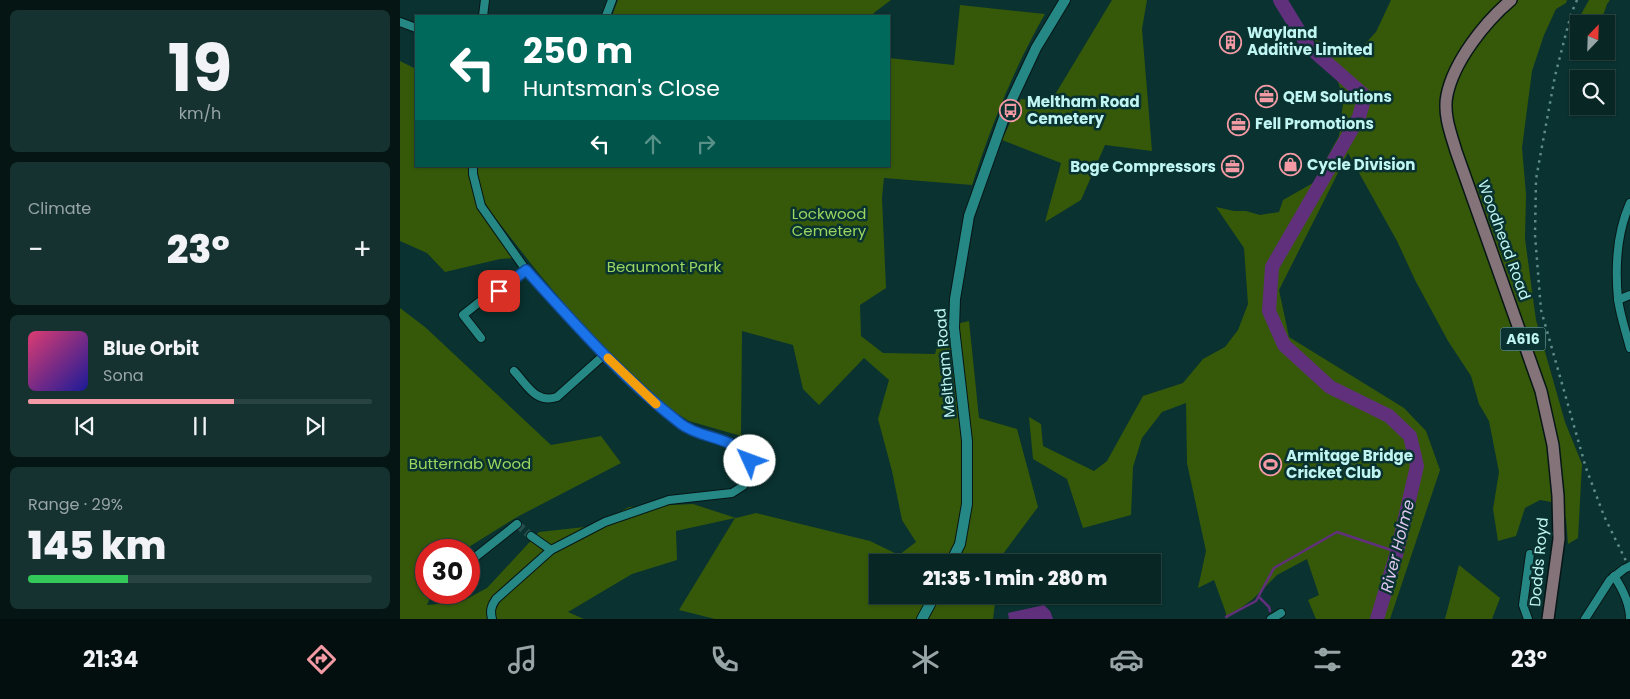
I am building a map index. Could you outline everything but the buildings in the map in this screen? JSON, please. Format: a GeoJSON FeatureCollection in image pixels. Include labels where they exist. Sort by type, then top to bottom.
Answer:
{"type":"FeatureCollection","features":[{"type":"Feature","properties":{"kind":"main road","name":"Meltham Road"},"geometry":{"type":"LineString","coordinates":[[955,554],[960,544],[966,504],[966,441],[954,328],[955,299],[969,216],[1009,105],[1036,48],[1065,0]]}},
{"type":"Feature","properties":{"kind":"main road","name":"Woodhead Road"},"geometry":{"type":"LineString","coordinates":[[1511,0],[1497,13],[1466,51],[1447,95],[1447,117],[1456,151],[1541,391],[1553,445],[1558,508]]}},
{"type":"Feature","properties":{"kind":"main road","name":"Dodds Royd"},"geometry":{"type":"LineString","coordinates":[[1548,619],[1559,539],[1558,508]]}},
{"type":"Feature","properties":{"kind":"main road"},"geometry":{"type":"LineString","coordinates":[[922,619],[930,604]]}},
{"type":"Feature","properties":{"kind":"street"},"geometry":{"type":"LineString","coordinates":[[483,15],[485,0]]}},
{"type":"Feature","properties":{"kind":"street"},"geometry":{"type":"LineString","coordinates":[[606,15],[612,0]]}},
{"type":"Feature","properties":{"kind":"street"},"geometry":{"type":"LineString","coordinates":[[400,22],[415,28]]}},
{"type":"Feature","properties":{"kind":"street"},"geometry":{"type":"LineString","coordinates":[[474,167],[481,206],[526,270],[604,355],[659,406],[684,426],[736,446],[742,450],[750,461],[750,473],[743,486],[732,493],[669,500],[605,522],[551,550],[492,604],[490,611],[492,619]]}},
{"type":"Feature","properties":{"kind":"street"},"geometry":{"type":"LineString","coordinates":[[1630,203],[1619,239],[1617,271],[1618,300],[1630,348]]}},
{"type":"Feature","properties":{"kind":"street"},"geometry":{"type":"LineString","coordinates":[[482,338],[463,315],[487,296],[499,291],[526,270]]}},
{"type":"Feature","properties":{"kind":"street"},"geometry":{"type":"LineString","coordinates":[[1618,300],[1630,296]]}},
{"type":"Feature","properties":{"kind":"street"},"geometry":{"type":"LineString","coordinates":[[514,371],[539,398],[549,399],[557,397],[604,355]]}},
{"type":"Feature","properties":{"kind":"street"},"geometry":{"type":"LineString","coordinates":[[480,553],[517,524]]}},
{"type":"Feature","properties":{"kind":"street"},"geometry":{"type":"LineString","coordinates":[[531,536],[551,550]]}},
{"type":"Feature","properties":{"kind":"street"},"geometry":{"type":"LineString","coordinates":[[1528,619],[1523,605],[1530,554]]}},
{"type":"Feature","properties":{"kind":"street"},"geometry":{"type":"LineString","coordinates":[[1585,619],[1614,576],[1627,567]]}},
{"type":"Feature","properties":{"kind":"street"},"geometry":{"type":"LineString","coordinates":[[1614,576],[1630,612],[1630,619]]}},
{"type":"Feature","properties":{"kind":"street"},"geometry":{"type":"LineString","coordinates":[[1271,619],[1280,613]]}},
{"type":"Feature","properties":{"kind":"green space"},"geometry":{"type":"Polygon","coordinates":[[[618,0],[891,0],[872,15],[612,15],[618,0]]]}},
{"type":"Feature","properties":{"kind":"green space"},"geometry":{"type":"Polygon","coordinates":[[[1112,0],[1147,0],[1142,29],[1152,151],[1105,145],[1081,200],[1045,222],[1061,163],[1002,140],[1021,99],[1050,103],[1112,0]]]}},
{"type":"Feature","properties":{"kind":"green space"},"geometry":{"type":"Polygon","coordinates":[[[1391,0],[1567,0],[1566,3],[1556,9],[1544,35],[1532,71],[1522,148],[1526,194],[1525,239],[1536,320],[1565,422],[1582,464],[1578,538],[1568,544],[1566,519],[1551,502],[1540,500],[1525,508],[1516,536],[1498,541],[1493,509],[1499,472],[1489,421],[1479,404],[1471,376],[1448,341],[1415,280],[1397,241],[1348,153],[1279,290],[1289,337],[1404,408],[1426,431],[1440,470],[1390,619],[1316,619],[1308,600],[1319,595],[1307,559],[1277,575],[1253,599],[1226,619],[1226,613],[1214,580],[1198,588],[1206,551],[1187,463],[1186,403],[1162,412],[1142,438],[1133,467],[1131,515],[1083,528],[1067,479],[1033,459],[1029,417],[1041,424],[1043,446],[1094,471],[1107,461],[1143,396],[1183,383],[1203,359],[1225,347],[1238,330],[1248,304],[1244,248],[1216,207],[1260,215],[1279,212],[1283,200],[1313,183],[1339,136],[1343,103],[1339,84],[1314,39],[1329,45],[1362,47],[1376,32],[1391,0]]]}},
{"type":"Feature","properties":{"kind":"green space"},"geometry":{"type":"Polygon","coordinates":[[[1589,0],[1610,0],[1603,15],[1581,15],[1589,0]]]}},
{"type":"Feature","properties":{"kind":"green space"},"geometry":{"type":"Polygon","coordinates":[[[960,5],[1045,14],[1033,35],[1004,98],[972,185],[884,178],[882,198],[886,288],[860,305],[861,336],[883,353],[935,354],[942,327],[969,321],[979,418],[1017,429],[1038,507],[1003,554],[900,554],[916,542],[902,520],[892,471],[878,419],[889,380],[864,358],[819,405],[803,389],[793,345],[742,331],[741,436],[689,421],[665,406],[601,348],[482,201],[476,167],[890,167],[890,58],[954,65],[960,5]]]}},
{"type":"Feature","properties":{"kind":"green space"},"geometry":{"type":"Polygon","coordinates":[[[400,61],[415,68],[415,167],[470,167],[471,179],[478,204],[491,226],[515,258],[500,259],[445,272],[427,253],[400,241],[400,61]]]}},
{"type":"Feature","properties":{"kind":"green space","name":"Butternab Wood"},"geometry":{"type":"Polygon","coordinates":[[[400,308],[425,327],[551,445],[601,436],[621,463],[517,517],[480,540],[415,539],[415,604],[480,604],[480,592],[487,588],[539,532],[594,526],[629,507],[693,504],[736,518],[756,513],[870,541],[897,554],[869,554],[869,604],[995,604],[993,619],[715,619],[679,610],[735,518],[676,531],[677,560],[632,574],[568,612],[584,619],[400,619],[400,308]]]}},
{"type":"Feature","properties":{"kind":"green space"},"geometry":{"type":"Polygon","coordinates":[[[1459,565],[1500,598],[1492,619],[1445,619],[1459,565]]]}},
{"type":"Feature","properties":{"kind":"shaded area"},"geometry":{"type":"Polygon","coordinates":[[[1044,605],[1050,611],[1053,619],[1009,619],[1008,613],[1044,605]]]}},
{"type":"Feature","properties":{"kind":"waterway","name":"River Holme"},"geometry":{"type":"LineString","coordinates":[[1280,0],[1308,46],[1365,96],[1359,117],[1272,267],[1269,311],[1284,345],[1330,387],[1389,416],[1410,436],[1417,466],[1397,552],[1377,619]]}},
{"type":"Feature","properties":{"kind":"waterway"},"geometry":{"type":"LineString","coordinates":[[1226,617],[1256,601],[1274,568],[1337,532],[1397,552]]}},
{"type":"Feature","properties":{"kind":"waterway"},"geometry":{"type":"LineString","coordinates":[[1259,597],[1269,607],[1270,611]]}},
{"type":"Feature","properties":{"kind":"tunnel"},"geometry":{"type":"LineString","coordinates":[[517,524],[531,536]]}},
{"type":"Feature","properties":{"kind":"railway"},"geometry":{"type":"LineString","coordinates":[[1577,0],[1571,14],[1555,76],[1536,179],[1535,235],[1541,310],[1586,468],[1604,516],[1630,569]]}},
{"type":"Feature","properties":{"kind":"slow traffic"},"geometry":{"type":"LineString","coordinates":[[608,358],[656,404]]}},
{"type":"Feature","properties":{"kind":"place","name":"Wayland Additive Limited"},"geometry":{"type":"Point","coordinates":[1231,42]}},
{"type":"Feature","properties":{"kind":"place","name":"QEM Solutions"},"geometry":{"type":"Point","coordinates":[1267,97]}},
{"type":"Feature","properties":{"kind":"place","name":"Meltham Road Cemetery"},"geometry":{"type":"Point","coordinates":[1011,111]}},
{"type":"Feature","properties":{"kind":"place","name":"Fell Promotions"},"geometry":{"type":"Point","coordinates":[1239,124]}},
{"type":"Feature","properties":{"kind":"place","name":"Cycle Division"},"geometry":{"type":"Point","coordinates":[1291,165]}},
{"type":"Feature","properties":{"kind":"place","name":"Boge Compressors"},"geometry":{"type":"Point","coordinates":[1232,167]}},
{"type":"Feature","properties":{"kind":"place","name":"Armitage Bridge Cricket Club"},"geometry":{"type":"Point","coordinates":[1270,465]}},
{"type":"Feature","properties":{"kind":"route"},"geometry":{"type":"LineString","coordinates":[[499,291],[526,270],[604,355],[659,406],[684,426],[736,446],[746,454],[750,461]]}},
{"type":"Feature","properties":{"kind":"park label","name":"Lockwood Cemetery"},"geometry":{"type":"Point","coordinates":[829,222]}},
{"type":"Feature","properties":{"kind":"park label","name":"Beaumont Park"},"geometry":{"type":"Point","coordinates":[664,267]}}]}
